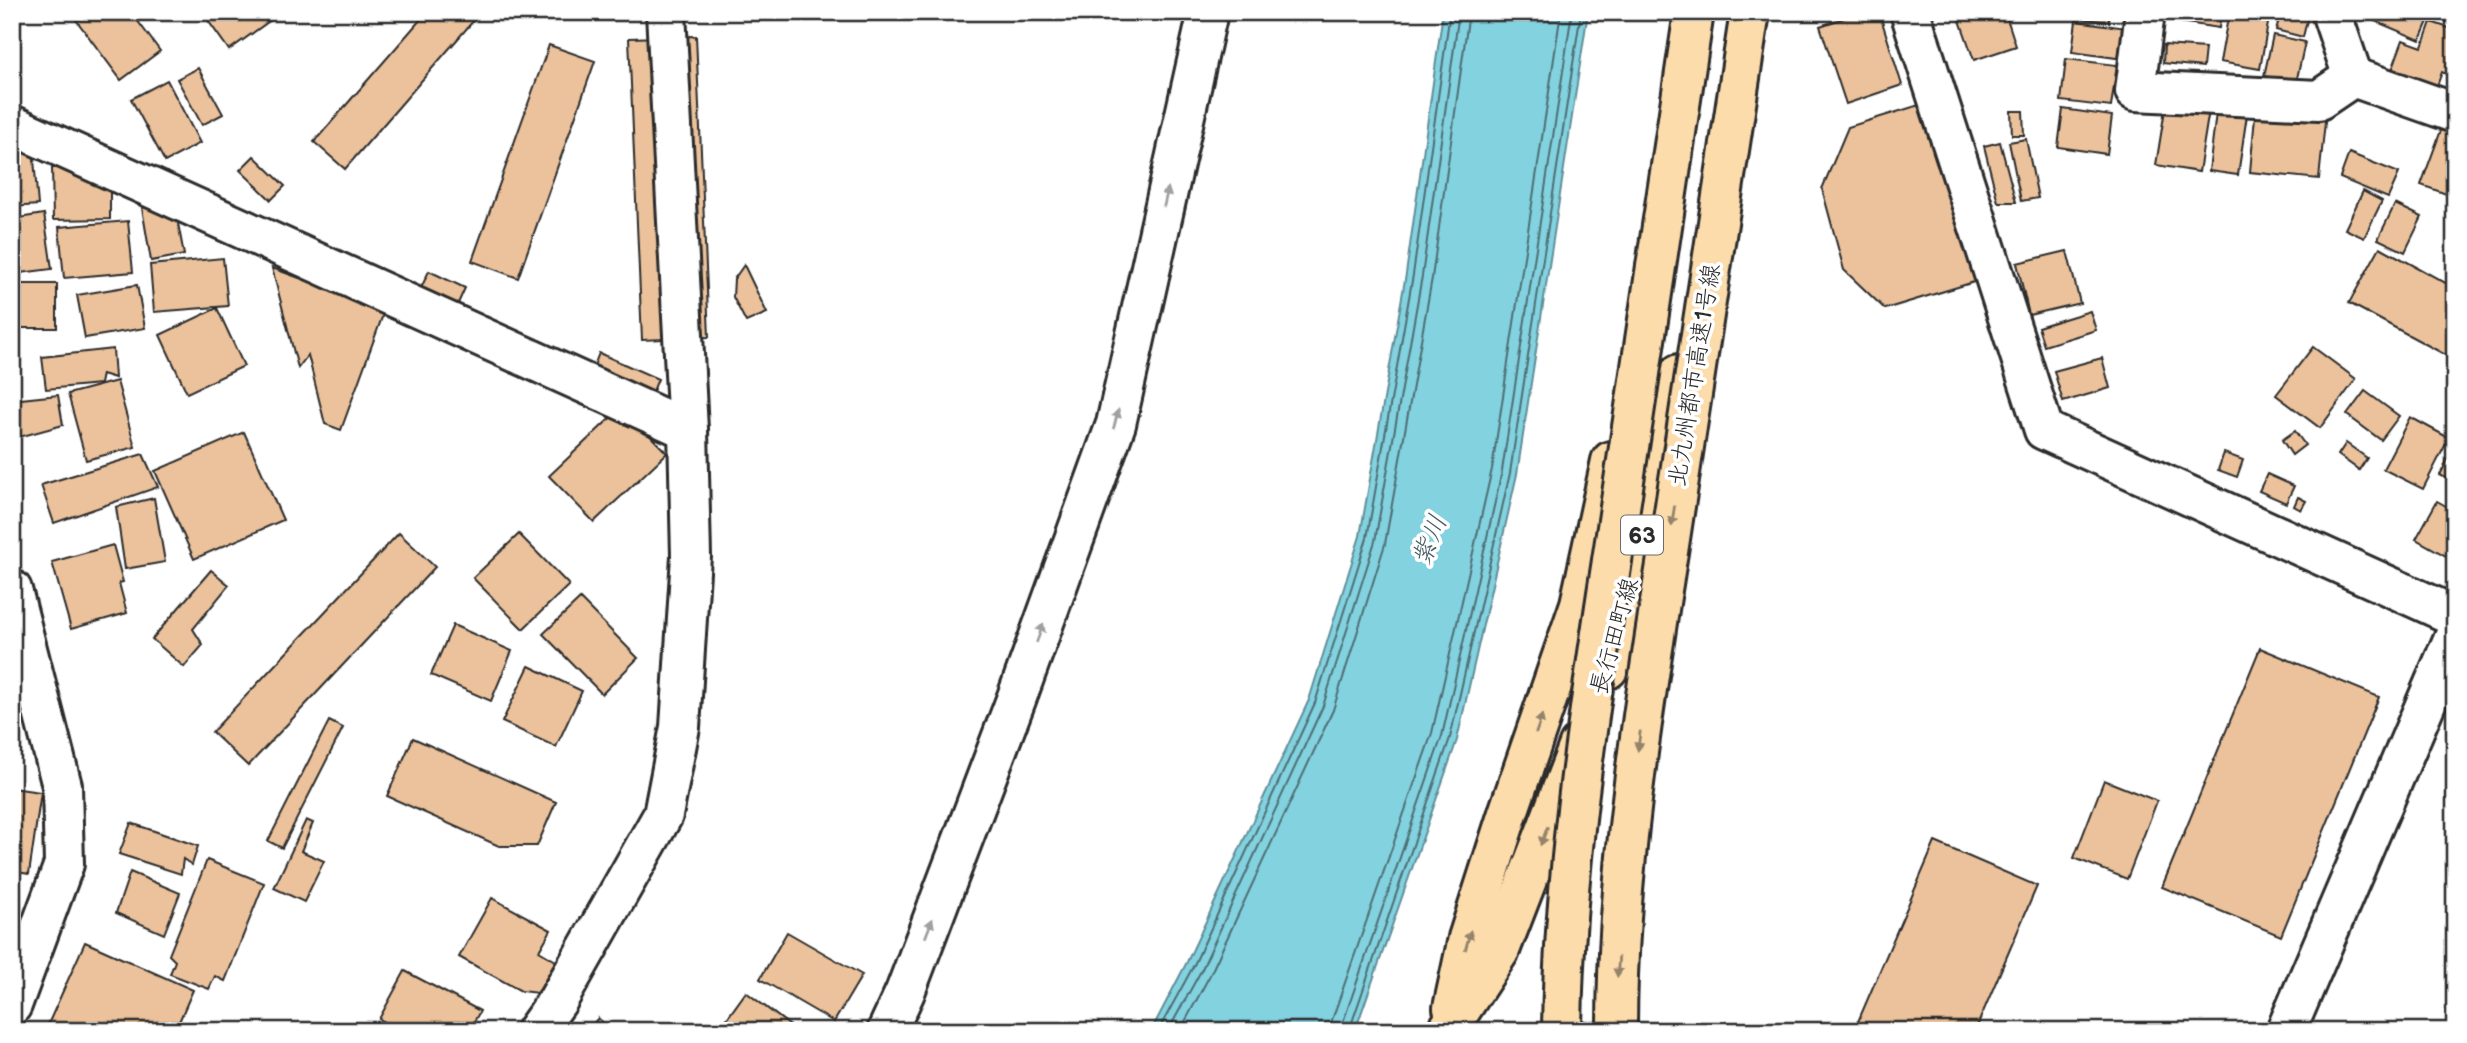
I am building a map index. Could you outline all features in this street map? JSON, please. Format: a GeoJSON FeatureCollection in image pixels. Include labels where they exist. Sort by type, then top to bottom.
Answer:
{"type":"FeatureCollection","features":[{"type":"Feature","properties":{"kind":"main road","name":"長行田町線"},"geometry":{"type":"LineString","coordinates":[[1448,1031],[1468,937],[1580,604],[1686,109],[1696,12]]}},
{"type":"Feature","properties":{"kind":"main road"},"geometry":{"type":"LineString","coordinates":[[1562,1031],[1573,844],[1589,712],[1696,12]]}},
{"type":"Feature","properties":{"kind":"main road","name":"北九州都市高速1号線"},"geometry":{"type":"LineString","coordinates":[[1617,1031],[1617,989],[1626,853],[1641,729],[1750,12]]}},
{"type":"Feature","properties":{"kind":"main road","name":"長行田町線"},"geometry":{"type":"LineString","coordinates":[[1448,1031],[1500,950],[1616,647],[1748,79],[1756,12]]}},
{"type":"Feature","properties":{"kind":"street"},"geometry":{"type":"LineString","coordinates":[[536,1031],[558,1000],[663,816],[681,714],[691,556],[688,430],[666,12]]}},
{"type":"Feature","properties":{"kind":"street"},"geometry":{"type":"LineString","coordinates":[[887,1031],[905,992],[1017,697],[1116,424],[1208,12]]}},
{"type":"Feature","properties":{"kind":"street"},"geometry":{"type":"LineString","coordinates":[[1910,12],[2044,430],[2455,617]]}},
{"type":"Feature","properties":{"kind":"street"},"geometry":{"type":"LineString","coordinates":[[2145,12],[2135,91],[2319,100],[2353,77]]}},
{"type":"Feature","properties":{"kind":"street"},"geometry":{"type":"LineString","coordinates":[[2330,12],[2353,77]]}},
{"type":"Feature","properties":{"kind":"street"},"geometry":{"type":"LineString","coordinates":[[2353,77],[2455,113]]}},
{"type":"Feature","properties":{"kind":"street"},"geometry":{"type":"LineString","coordinates":[[12,125],[688,430]]}},
{"type":"Feature","properties":{"kind":"street"},"geometry":{"type":"LineString","coordinates":[[12,590],[62,786],[64,864],[12,1005]]}},
{"type":"Feature","properties":{"kind":"street"},"geometry":{"type":"LineString","coordinates":[[2286,1031],[2455,635]]}},
{"type":"Feature","properties":{"kind":"water","name":"紫川"},"geometry":{"type":"Polygon","coordinates":[[[1443,12],[1588,12],[1517,474],[1457,740],[1355,1031],[1151,1031],[1187,962],[1309,700],[1360,536],[1406,274],[1443,12]]]}},
{"type":"Feature","properties":{"kind":"building"},"geometry":{"type":"Polygon","coordinates":[[[81,12],[131,12],[160,51],[121,80],[74,17],[81,12]]]}},
{"type":"Feature","properties":{"kind":"building"},"geometry":{"type":"Polygon","coordinates":[[[202,12],[282,12],[229,50],[202,12]]]}},
{"type":"Feature","properties":{"kind":"building"},"geometry":{"type":"Polygon","coordinates":[[[427,12],[481,12],[345,169],[314,142],[427,12]]]}},
{"type":"Feature","properties":{"kind":"building"},"geometry":{"type":"Polygon","coordinates":[[[1862,12],[1879,12],[1902,85],[1846,104],[1820,26],[1862,12]]]}},
{"type":"Feature","properties":{"kind":"building"},"geometry":{"type":"Polygon","coordinates":[[[1957,12],[2005,12],[2016,46],[1974,60],[1957,12]]]}},
{"type":"Feature","properties":{"kind":"building"},"geometry":{"type":"Polygon","coordinates":[[[2070,12],[2110,12],[2109,22],[2070,17],[2070,12]]]}},
{"type":"Feature","properties":{"kind":"building"},"geometry":{"type":"Polygon","coordinates":[[[2174,12],[2221,12],[2219,28],[2173,21],[2174,12]]]}},
{"type":"Feature","properties":{"kind":"building"},"geometry":{"type":"Polygon","coordinates":[[[2229,12],[2270,12],[2260,69],[2220,62],[2229,12]]]}},
{"type":"Feature","properties":{"kind":"building"},"geometry":{"type":"Polygon","coordinates":[[[2281,12],[2309,12],[2303,37],[2276,30],[2281,12]]]}},
{"type":"Feature","properties":{"kind":"building"},"geometry":{"type":"Polygon","coordinates":[[[2373,12],[2432,12],[2420,40],[2370,19],[2373,12]]]}},
{"type":"Feature","properties":{"kind":"building"},"geometry":{"type":"Polygon","coordinates":[[[2076,21],[2127,28],[2124,59],[2072,52],[2076,21]]]}},
{"type":"Feature","properties":{"kind":"building"},"geometry":{"type":"Polygon","coordinates":[[[2431,22],[2455,30],[2455,73],[2453,77],[2442,72],[2433,97],[2388,81],[2403,40],[2422,47],[2431,22]]]}},
{"type":"Feature","properties":{"kind":"building"},"geometry":{"type":"Polygon","coordinates":[[[2273,35],[2305,42],[2296,83],[2264,76],[2273,35]]]}},
{"type":"Feature","properties":{"kind":"building"},"geometry":{"type":"Polygon","coordinates":[[[696,36],[709,337],[642,340],[629,38],[696,36]]]}},
{"type":"Feature","properties":{"kind":"building"},"geometry":{"type":"Polygon","coordinates":[[[549,45],[595,61],[518,278],[472,261],[549,45]]]}},
{"type":"Feature","properties":{"kind":"building"},"geometry":{"type":"Polygon","coordinates":[[[2164,45],[2205,48],[2203,67],[2163,63],[2164,45]]]}},
{"type":"Feature","properties":{"kind":"building"},"geometry":{"type":"Polygon","coordinates":[[[2066,59],[2117,65],[2111,107],[2061,101],[2066,59]]]}},
{"type":"Feature","properties":{"kind":"building"},"geometry":{"type":"Polygon","coordinates":[[[198,68],[223,114],[202,125],[177,79],[198,68]]]}},
{"type":"Feature","properties":{"kind":"building"},"geometry":{"type":"Polygon","coordinates":[[[167,80],[200,143],[165,162],[131,99],[167,80]]]}},
{"type":"Feature","properties":{"kind":"building"},"geometry":{"type":"Polygon","coordinates":[[[2167,97],[2210,104],[2199,172],[2156,165],[2167,97]]]}},
{"type":"Feature","properties":{"kind":"building"},"geometry":{"type":"Polygon","coordinates":[[[1929,102],[1984,279],[1885,309],[1844,270],[1822,189],[1848,127],[1929,102]]]}},
{"type":"Feature","properties":{"kind":"building"},"geometry":{"type":"Polygon","coordinates":[[[2217,104],[2248,108],[2238,175],[2209,171],[2217,104]]]}},
{"type":"Feature","properties":{"kind":"building"},"geometry":{"type":"Polygon","coordinates":[[[2256,105],[2326,112],[2319,179],[2250,172],[2256,105]]]}},
{"type":"Feature","properties":{"kind":"building"},"geometry":{"type":"Polygon","coordinates":[[[2063,109],[2112,116],[2107,154],[2058,147],[2063,109]]]}},
{"type":"Feature","properties":{"kind":"building"},"geometry":{"type":"Polygon","coordinates":[[[2011,111],[2023,111],[2024,135],[2012,135],[2011,111]]]}},
{"type":"Feature","properties":{"kind":"building"},"geometry":{"type":"Polygon","coordinates":[[[2443,125],[2455,129],[2455,197],[2421,185],[2443,125]]]}},
{"type":"Feature","properties":{"kind":"building"},"geometry":{"type":"Polygon","coordinates":[[[2026,139],[2038,198],[2021,201],[2009,142],[2026,139]]]}},
{"type":"Feature","properties":{"kind":"building"},"geometry":{"type":"Polygon","coordinates":[[[2000,142],[2016,202],[1998,202],[1984,146],[2000,142]]]}},
{"type":"Feature","properties":{"kind":"building"},"geometry":{"type":"Polygon","coordinates":[[[33,148],[38,205],[12,207],[12,149],[33,148]]]}},
{"type":"Feature","properties":{"kind":"building"},"geometry":{"type":"Polygon","coordinates":[[[2349,153],[2399,173],[2388,198],[2340,178],[2349,153]]]}},
{"type":"Feature","properties":{"kind":"building"},"geometry":{"type":"Polygon","coordinates":[[[254,156],[285,186],[271,200],[240,170],[254,156]]]}},
{"type":"Feature","properties":{"kind":"building"},"geometry":{"type":"Polygon","coordinates":[[[52,168],[110,168],[110,219],[53,220],[52,168]]]}},
{"type":"Feature","properties":{"kind":"building"},"geometry":{"type":"Polygon","coordinates":[[[2363,191],[2382,201],[2364,238],[2345,229],[2363,191]]]}},
{"type":"Feature","properties":{"kind":"building"},"geometry":{"type":"Polygon","coordinates":[[[174,202],[184,255],[151,261],[142,208],[174,202]]]}},
{"type":"Feature","properties":{"kind":"building"},"geometry":{"type":"Polygon","coordinates":[[[2395,204],[2422,217],[2405,252],[2378,239],[2395,204]]]}},
{"type":"Feature","properties":{"kind":"building"},"geometry":{"type":"Polygon","coordinates":[[[44,214],[52,269],[12,274],[12,219],[44,214]]]}},
{"type":"Feature","properties":{"kind":"building"},"geometry":{"type":"Polygon","coordinates":[[[128,221],[133,272],[64,278],[59,227],[128,221]]]}},
{"type":"Feature","properties":{"kind":"building"},"geometry":{"type":"Polygon","coordinates":[[[2380,247],[2455,288],[2455,360],[2349,303],[2380,247]]]}},
{"type":"Feature","properties":{"kind":"building"},"geometry":{"type":"Polygon","coordinates":[[[2067,251],[2080,303],[2029,315],[2017,263],[2067,251]]]}},
{"type":"Feature","properties":{"kind":"building"},"geometry":{"type":"Polygon","coordinates":[[[223,258],[228,306],[154,312],[150,265],[223,258]]]}},
{"type":"Feature","properties":{"kind":"building"},"geometry":{"type":"Polygon","coordinates":[[[744,265],[767,313],[746,322],[733,297],[734,279],[744,265]]]}},
{"type":"Feature","properties":{"kind":"building"},"geometry":{"type":"Polygon","coordinates":[[[272,268],[385,309],[341,430],[325,424],[308,355],[298,368],[272,268]]]}},
{"type":"Feature","properties":{"kind":"building"},"geometry":{"type":"Polygon","coordinates":[[[429,271],[465,288],[456,308],[420,290],[429,271]]]}},
{"type":"Feature","properties":{"kind":"building"},"geometry":{"type":"Polygon","coordinates":[[[17,284],[57,284],[57,328],[17,328],[17,284]]]}},
{"type":"Feature","properties":{"kind":"building"},"geometry":{"type":"Polygon","coordinates":[[[137,285],[145,328],[85,338],[77,295],[137,285]]]}},
{"type":"Feature","properties":{"kind":"building"},"geometry":{"type":"Polygon","coordinates":[[[217,308],[244,366],[187,393],[160,335],[217,308]]]}},
{"type":"Feature","properties":{"kind":"building"},"geometry":{"type":"Polygon","coordinates":[[[2090,311],[2096,330],[2044,346],[2038,327],[2090,311]]]}},
{"type":"Feature","properties":{"kind":"building"},"geometry":{"type":"Polygon","coordinates":[[[2313,347],[2356,379],[2320,428],[2276,395],[2313,347]]]}},
{"type":"Feature","properties":{"kind":"building"},"geometry":{"type":"Polygon","coordinates":[[[113,349],[115,378],[102,374],[100,384],[46,389],[42,357],[113,349]]]}},
{"type":"Feature","properties":{"kind":"building"},"geometry":{"type":"Polygon","coordinates":[[[599,353],[658,379],[649,401],[590,376],[599,353]]]}},
{"type":"Feature","properties":{"kind":"building"},"geometry":{"type":"Polygon","coordinates":[[[2102,358],[2110,388],[2063,402],[2054,371],[2102,358]]]}},
{"type":"Feature","properties":{"kind":"building"},"geometry":{"type":"Polygon","coordinates":[[[117,381],[135,447],[86,460],[68,394],[117,381]]]}},
{"type":"Feature","properties":{"kind":"building"},"geometry":{"type":"Polygon","coordinates":[[[2365,391],[2399,416],[2381,440],[2347,415],[2365,391]]]}},
{"type":"Feature","properties":{"kind":"building"},"geometry":{"type":"Polygon","coordinates":[[[58,395],[63,425],[12,439],[12,400],[58,395]]]}},
{"type":"Feature","properties":{"kind":"building"},"geometry":{"type":"Polygon","coordinates":[[[622,407],[667,453],[594,522],[549,476],[622,407]]]}},
{"type":"Feature","properties":{"kind":"building"},"geometry":{"type":"Polygon","coordinates":[[[2410,417],[2449,438],[2423,489],[2383,469],[2410,417]]]}},
{"type":"Feature","properties":{"kind":"building"},"geometry":{"type":"Polygon","coordinates":[[[2295,431],[2305,445],[2292,455],[2282,440],[2295,431]]]}},
{"type":"Feature","properties":{"kind":"building"},"geometry":{"type":"Polygon","coordinates":[[[244,432],[283,520],[194,559],[155,471],[244,432]]]}},
{"type":"Feature","properties":{"kind":"building"},"geometry":{"type":"Polygon","coordinates":[[[2346,443],[2367,458],[2359,470],[2338,455],[2346,443]]]}},
{"type":"Feature","properties":{"kind":"building"},"geometry":{"type":"Polygon","coordinates":[[[2452,451],[2455,453],[2455,483],[2440,475],[2452,451]]]}},
{"type":"Feature","properties":{"kind":"building"},"geometry":{"type":"Polygon","coordinates":[[[2224,453],[2243,460],[2237,477],[2218,470],[2224,453]]]}},
{"type":"Feature","properties":{"kind":"building"},"geometry":{"type":"Polygon","coordinates":[[[143,454],[158,487],[54,523],[41,485],[143,454]]]}},
{"type":"Feature","properties":{"kind":"building"},"geometry":{"type":"Polygon","coordinates":[[[2267,474],[2294,486],[2286,503],[2259,491],[2267,474]]]}},
{"type":"Feature","properties":{"kind":"building"},"geometry":{"type":"Polygon","coordinates":[[[2298,497],[2306,501],[2301,510],[2294,506],[2298,497]]]}},
{"type":"Feature","properties":{"kind":"building"},"geometry":{"type":"Polygon","coordinates":[[[154,498],[165,562],[125,569],[116,507],[154,498]]]}},
{"type":"Feature","properties":{"kind":"building"},"geometry":{"type":"Polygon","coordinates":[[[2437,501],[2455,511],[2455,561],[2416,539],[2437,501]]]}},
{"type":"Feature","properties":{"kind":"building"},"geometry":{"type":"Polygon","coordinates":[[[399,533],[435,567],[248,766],[212,732],[399,533]]]}},
{"type":"Feature","properties":{"kind":"building"},"geometry":{"type":"Polygon","coordinates":[[[519,534],[569,585],[523,629],[473,578],[519,534]]]}},
{"type":"Feature","properties":{"kind":"building"},"geometry":{"type":"Polygon","coordinates":[[[113,545],[123,582],[119,583],[127,613],[71,629],[52,562],[113,545]]]}},
{"type":"Feature","properties":{"kind":"building"},"geometry":{"type":"Polygon","coordinates":[[[211,570],[229,585],[193,629],[203,645],[184,667],[152,639],[211,570]]]}},
{"type":"Feature","properties":{"kind":"building"},"geometry":{"type":"Polygon","coordinates":[[[580,599],[638,658],[602,694],[543,634],[580,599]]]}},
{"type":"Feature","properties":{"kind":"building"},"geometry":{"type":"Polygon","coordinates":[[[453,625],[512,651],[491,701],[431,675],[453,625]]]}},
{"type":"Feature","properties":{"kind":"building"},"geometry":{"type":"Polygon","coordinates":[[[2260,648],[2379,697],[2281,936],[2162,887],[2260,648]]]}},
{"type":"Feature","properties":{"kind":"building"},"geometry":{"type":"Polygon","coordinates":[[[529,666],[582,691],[556,747],[502,722],[529,666]]]}},
{"type":"Feature","properties":{"kind":"building"},"geometry":{"type":"Polygon","coordinates":[[[329,721],[343,728],[282,848],[268,841],[329,721]]]}},
{"type":"Feature","properties":{"kind":"building"},"geometry":{"type":"Polygon","coordinates":[[[413,738],[556,802],[537,846],[499,846],[387,796],[413,738]]]}},
{"type":"Feature","properties":{"kind":"building"},"geometry":{"type":"Polygon","coordinates":[[[2104,780],[2157,801],[2127,879],[2074,858],[2104,780]]]}},
{"type":"Feature","properties":{"kind":"building"},"geometry":{"type":"Polygon","coordinates":[[[12,788],[41,792],[29,874],[12,871],[12,788]]]}},
{"type":"Feature","properties":{"kind":"building"},"geometry":{"type":"Polygon","coordinates":[[[306,820],[313,823],[301,851],[324,861],[304,902],[274,888],[306,820]]]}},
{"type":"Feature","properties":{"kind":"building"},"geometry":{"type":"Polygon","coordinates":[[[131,823],[198,846],[192,865],[183,859],[181,874],[119,854],[131,823]]]}},
{"type":"Feature","properties":{"kind":"building"},"geometry":{"type":"Polygon","coordinates":[[[1935,842],[2037,886],[1975,1031],[1854,1031],[1935,842]]]}},
{"type":"Feature","properties":{"kind":"building"},"geometry":{"type":"Polygon","coordinates":[[[207,860],[264,883],[225,981],[215,976],[209,989],[170,974],[175,961],[169,955],[207,860]]]}},
{"type":"Feature","properties":{"kind":"building"},"geometry":{"type":"Polygon","coordinates":[[[130,872],[180,893],[164,934],[116,913],[130,872]]]}},
{"type":"Feature","properties":{"kind":"building"},"geometry":{"type":"Polygon","coordinates":[[[12,893],[16,893],[12,972],[12,893]]]}},
{"type":"Feature","properties":{"kind":"building"},"geometry":{"type":"Polygon","coordinates":[[[492,898],[551,930],[539,951],[556,961],[538,993],[521,991],[459,957],[492,898]]]}},
{"type":"Feature","properties":{"kind":"building"},"geometry":{"type":"Polygon","coordinates":[[[787,932],[862,975],[834,1022],[760,979],[787,932]]]}},
{"type":"Feature","properties":{"kind":"building"},"geometry":{"type":"Polygon","coordinates":[[[85,942],[193,990],[175,1031],[45,1031],[85,942]]]}},
{"type":"Feature","properties":{"kind":"building"},"geometry":{"type":"Polygon","coordinates":[[[405,971],[480,1011],[469,1031],[402,1031],[379,1019],[405,971]]]}},
{"type":"Feature","properties":{"kind":"building"},"geometry":{"type":"Polygon","coordinates":[[[746,992],[797,1031],[718,1031],[746,992]]]}},
{"type":"Feature","properties":{"kind":"building"},"geometry":{"type":"Polygon","coordinates":[[[598,1018],[612,1031],[587,1031],[598,1018]]]}}]}
